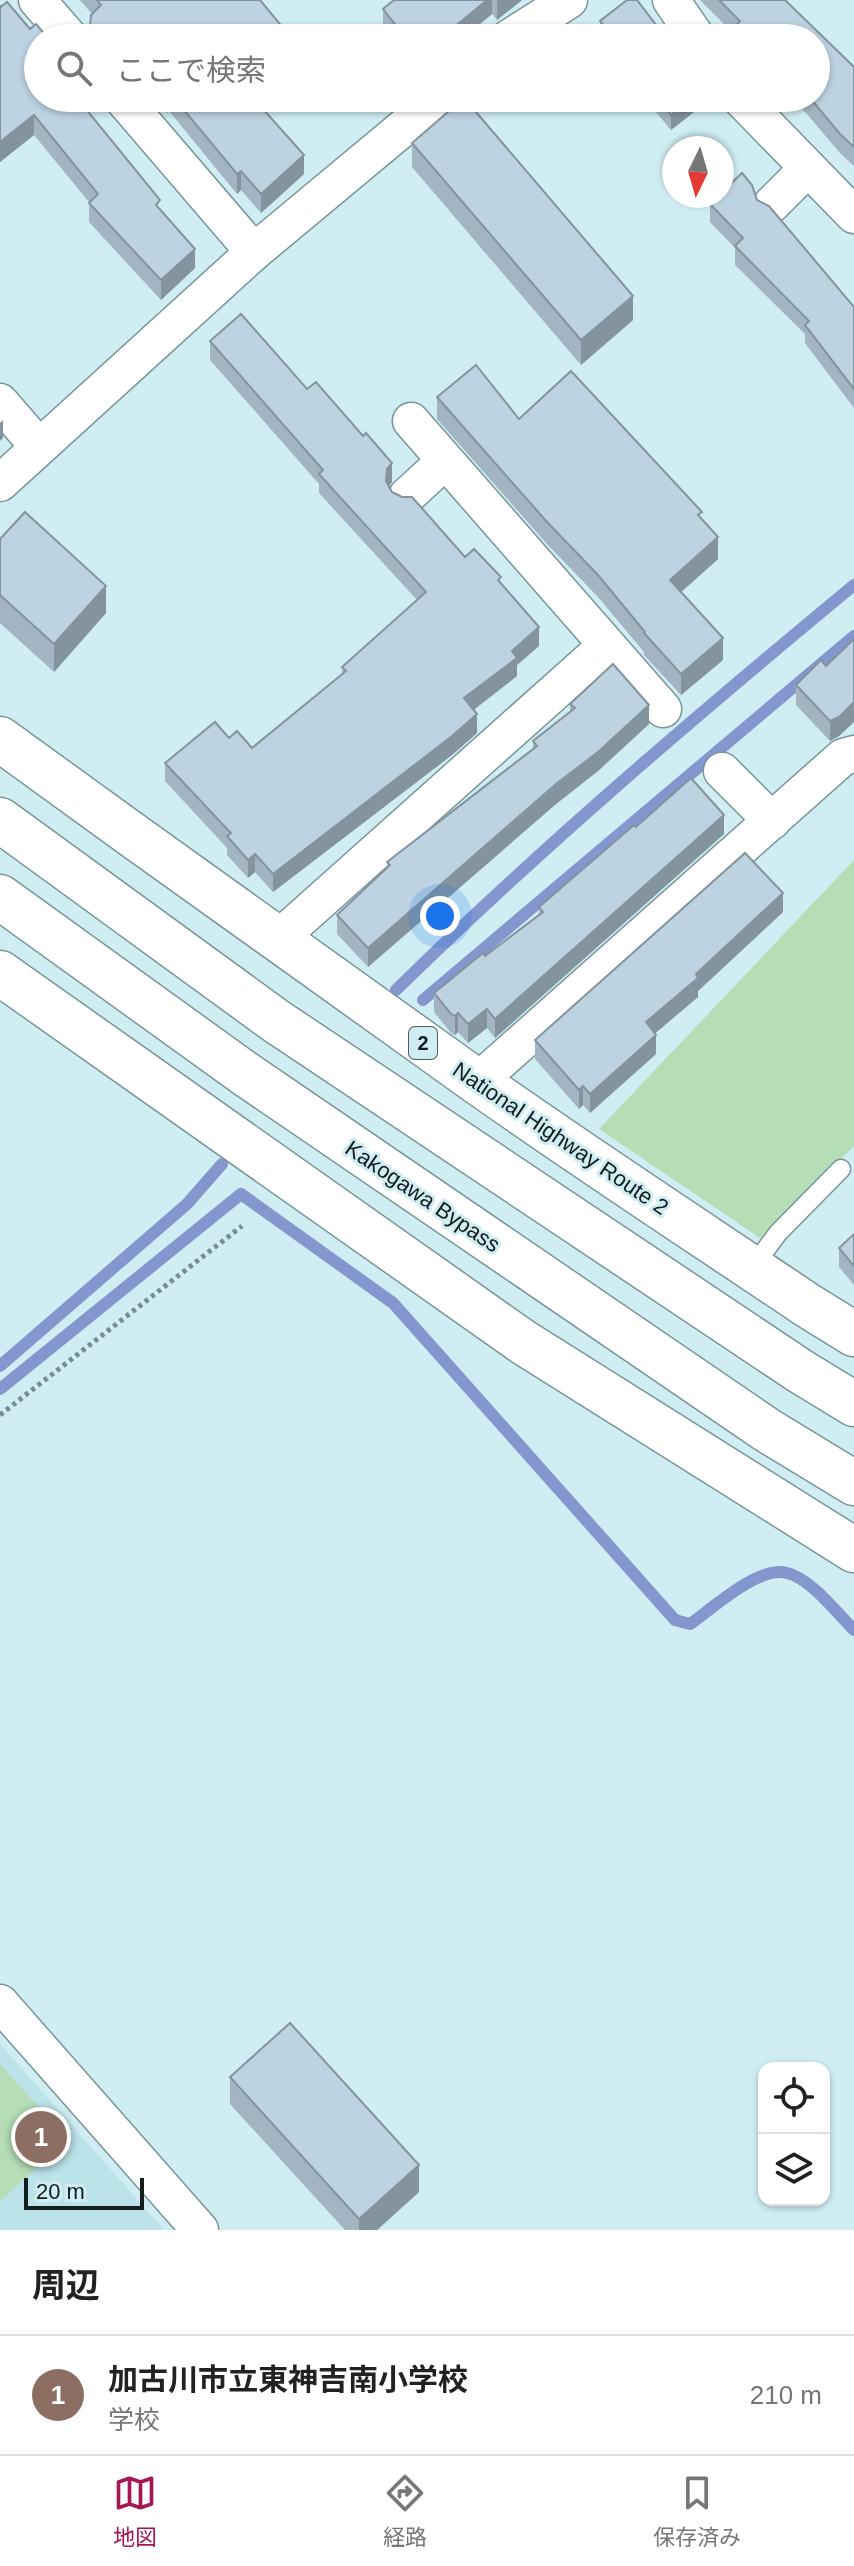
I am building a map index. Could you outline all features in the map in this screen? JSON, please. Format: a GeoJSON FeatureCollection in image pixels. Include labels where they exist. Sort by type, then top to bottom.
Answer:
{"type":"FeatureCollection","features":[{"type":"Feature","properties":{"kind":"highway","name":"National Highway Route 2"},"geometry":{"type":"LineString","coordinates":[[0,739],[218,899],[279,938],[477,1082],[752,1268],[854,1333]]}},
{"type":"Feature","properties":{"kind":"highway"},"geometry":{"type":"LineString","coordinates":[[0,820],[276,1021],[787,1363],[854,1404]]}},
{"type":"Feature","properties":{"kind":"highway","name":"Kakogawa Bypass"},"geometry":{"type":"LineString","coordinates":[[0,897],[257,1082],[767,1430],[854,1483]]}},
{"type":"Feature","properties":{"kind":"highway"},"geometry":{"type":"LineString","coordinates":[[0,973],[523,1342],[854,1550]]}},
{"type":"Feature","properties":{"kind":"street"},"geometry":{"type":"LineString","coordinates":[[37,0],[58,24]]}},
{"type":"Feature","properties":{"kind":"street"},"geometry":{"type":"LineString","coordinates":[[531,24],[569,0]]}},
{"type":"Feature","properties":{"kind":"street"},"geometry":{"type":"LineString","coordinates":[[671,0],[687,24]]}},
{"type":"Feature","properties":{"kind":"street"},"geometry":{"type":"LineString","coordinates":[[134,112],[254,252]]}},
{"type":"Feature","properties":{"kind":"street"},"geometry":{"type":"LineString","coordinates":[[0,483],[254,252],[422,112]]}},
{"type":"Feature","properties":{"kind":"street"},"geometry":{"type":"LineString","coordinates":[[754,112],[854,215]]}},
{"type":"Feature","properties":{"kind":"street"},"geometry":{"type":"LineString","coordinates":[[772,204],[808,168]]}},
{"type":"Feature","properties":{"kind":"street"},"geometry":{"type":"LineString","coordinates":[[0,402],[39,447]]}},
{"type":"Feature","properties":{"kind":"street"},"geometry":{"type":"LineString","coordinates":[[411,421],[663,709]]}},
{"type":"Feature","properties":{"kind":"street"},"geometry":{"type":"LineString","coordinates":[[407,496],[445,461]]}},
{"type":"Feature","properties":{"kind":"street"},"geometry":{"type":"LineString","coordinates":[[279,938],[606,646]]}},
{"type":"Feature","properties":{"kind":"street"},"geometry":{"type":"LineString","coordinates":[[477,1082],[843,757],[854,754]]}},
{"type":"Feature","properties":{"kind":"street"},"geometry":{"type":"LineString","coordinates":[[722,771],[772,821]]}},
{"type":"Feature","properties":{"kind":"street"},"geometry":{"type":"LineString","coordinates":[[0,2003],[200,2230]]}},
{"type":"Feature","properties":{"kind":"lane"},"geometry":{"type":"LineString","coordinates":[[752,1268],[778,1233],[841,1169]]}},
{"type":"Feature","properties":{"kind":"path"},"geometry":{"type":"LineString","coordinates":[[0,1415],[242,1226]]}},
{"type":"Feature","properties":{"kind":"shaded area"},"geometry":{"type":"Polygon","coordinates":[[[0,2044],[164,2230],[0,2230],[0,2044]]]}},
{"type":"Feature","properties":{"kind":"green space"},"geometry":{"type":"Polygon","coordinates":[[[854,860],[854,1146],[760,1238],[599,1129],[854,860]]]}},
{"type":"Feature","properties":{"kind":"green space"},"geometry":{"type":"Polygon","coordinates":[[[0,2064],[68,2140],[0,2201],[0,2064]]]}},
{"type":"Feature","properties":{"kind":"building"},"geometry":{"type":"Polygon","coordinates":[[[97,0],[260,0],[280,24],[90,24],[91,15],[101,5],[97,0]]]}},
{"type":"Feature","properties":{"kind":"building"},"geometry":{"type":"Polygon","coordinates":[[[394,0],[487,0],[458,24],[395,24],[383,9],[394,0]]]}},
{"type":"Feature","properties":{"kind":"building"},"geometry":{"type":"Polygon","coordinates":[[[627,0],[637,0],[655,24],[602,24],[600,21],[627,0]]]}},
{"type":"Feature","properties":{"kind":"building"},"geometry":{"type":"Polygon","coordinates":[[[719,0],[785,0],[810,24],[737,24],[740,21],[719,0]]]}},
{"type":"Feature","properties":{"kind":"building"},"geometry":{"type":"Polygon","coordinates":[[[7,2],[26,24],[24,112],[88,112],[160,200],[156,205],[195,249],[161,280],[89,203],[98,194],[34,115],[0,142],[1,7],[7,2]]]}},
{"type":"Feature","properties":{"kind":"building"},"geometry":{"type":"Polygon","coordinates":[[[830,44],[854,67],[854,147],[822,112],[830,112],[830,44]]]}},
{"type":"Feature","properties":{"kind":"building"},"geometry":{"type":"Polygon","coordinates":[[[186,112],[266,112],[304,155],[261,194],[241,171],[237,174],[186,112]]]}},
{"type":"Feature","properties":{"kind":"building"},"geometry":{"type":"Polygon","coordinates":[[[448,112],[476,112],[633,296],[581,340],[412,143],[448,112]]]}},
{"type":"Feature","properties":{"kind":"building"},"geometry":{"type":"Polygon","coordinates":[[[742,173],[752,185],[757,200],[769,206],[854,307],[854,389],[805,325],[809,321],[735,246],[743,238],[714,208],[734,208],[734,181],[742,173]]]}},
{"type":"Feature","properties":{"kind":"building"},"geometry":{"type":"Polygon","coordinates":[[[241,314],[307,389],[316,382],[363,436],[366,433],[392,463],[387,469],[386,481],[392,492],[402,497],[412,497],[465,557],[474,549],[501,577],[498,580],[539,627],[512,651],[517,658],[464,698],[477,714],[273,874],[255,854],[248,860],[227,836],[231,833],[165,763],[215,722],[229,738],[237,731],[252,748],[346,671],[342,667],[426,592],[319,474],[323,470],[210,341],[241,314]]]}},
{"type":"Feature","properties":{"kind":"building"},"geometry":{"type":"Polygon","coordinates":[[[476,365],[519,419],[571,371],[702,512],[698,515],[718,537],[670,580],[723,638],[681,674],[598,575],[437,397],[476,365]]]}},
{"type":"Feature","properties":{"kind":"building"},"geometry":{"type":"Polygon","coordinates":[[[25,512],[106,586],[54,644],[0,595],[0,539],[25,512]]]}},
{"type":"Feature","properties":{"kind":"building"},"geometry":{"type":"Polygon","coordinates":[[[854,639],[854,702],[839,717],[830,721],[796,685],[821,660],[826,666],[854,639]]]}},
{"type":"Feature","properties":{"kind":"building"},"geometry":{"type":"Polygon","coordinates":[[[613,664],[649,705],[368,948],[337,915],[390,865],[387,862],[537,746],[533,741],[575,708],[570,704],[613,664]]]}},
{"type":"Feature","properties":{"kind":"building"},"geometry":{"type":"Polygon","coordinates":[[[691,778],[724,815],[495,1019],[487,1009],[468,1024],[458,1013],[455,1016],[451,1014],[434,993],[483,953],[485,956],[543,912],[539,907],[691,778]]]}},
{"type":"Feature","properties":{"kind":"building"},"geometry":{"type":"Polygon","coordinates":[[[745,853],[783,893],[696,974],[698,978],[646,1022],[656,1035],[590,1094],[583,1086],[579,1090],[535,1040],[745,853]]]}},
{"type":"Feature","properties":{"kind":"building"},"geometry":{"type":"Polygon","coordinates":[[[854,1234],[854,1266],[839,1248],[854,1234]]]}},
{"type":"Feature","properties":{"kind":"building"},"geometry":{"type":"Polygon","coordinates":[[[290,2023],[419,2165],[359,2219],[230,2077],[290,2023]]]}},
{"type":"Feature","properties":{"kind":"waterway"},"geometry":{"type":"LineString","coordinates":[[396,990],[621,783],[854,585]]}},
{"type":"Feature","properties":{"kind":"waterway"},"geometry":{"type":"LineString","coordinates":[[423,1000],[854,636]]}},
{"type":"Feature","properties":{"kind":"waterway"},"geometry":{"type":"LineString","coordinates":[[0,1366],[187,1204],[222,1164]]}},
{"type":"Feature","properties":{"kind":"waterway"},"geometry":{"type":"LineString","coordinates":[[0,1389],[241,1194],[393,1303],[675,1620],[690,1624],[750,1581],[776,1572],[796,1576],[805,1582],[854,1630]]}},
{"type":"Feature","properties":{"kind":"place","name":"加古川市立東神吉南小学校"},"geometry":{"type":"Point","coordinates":[41,2137]}}]}
